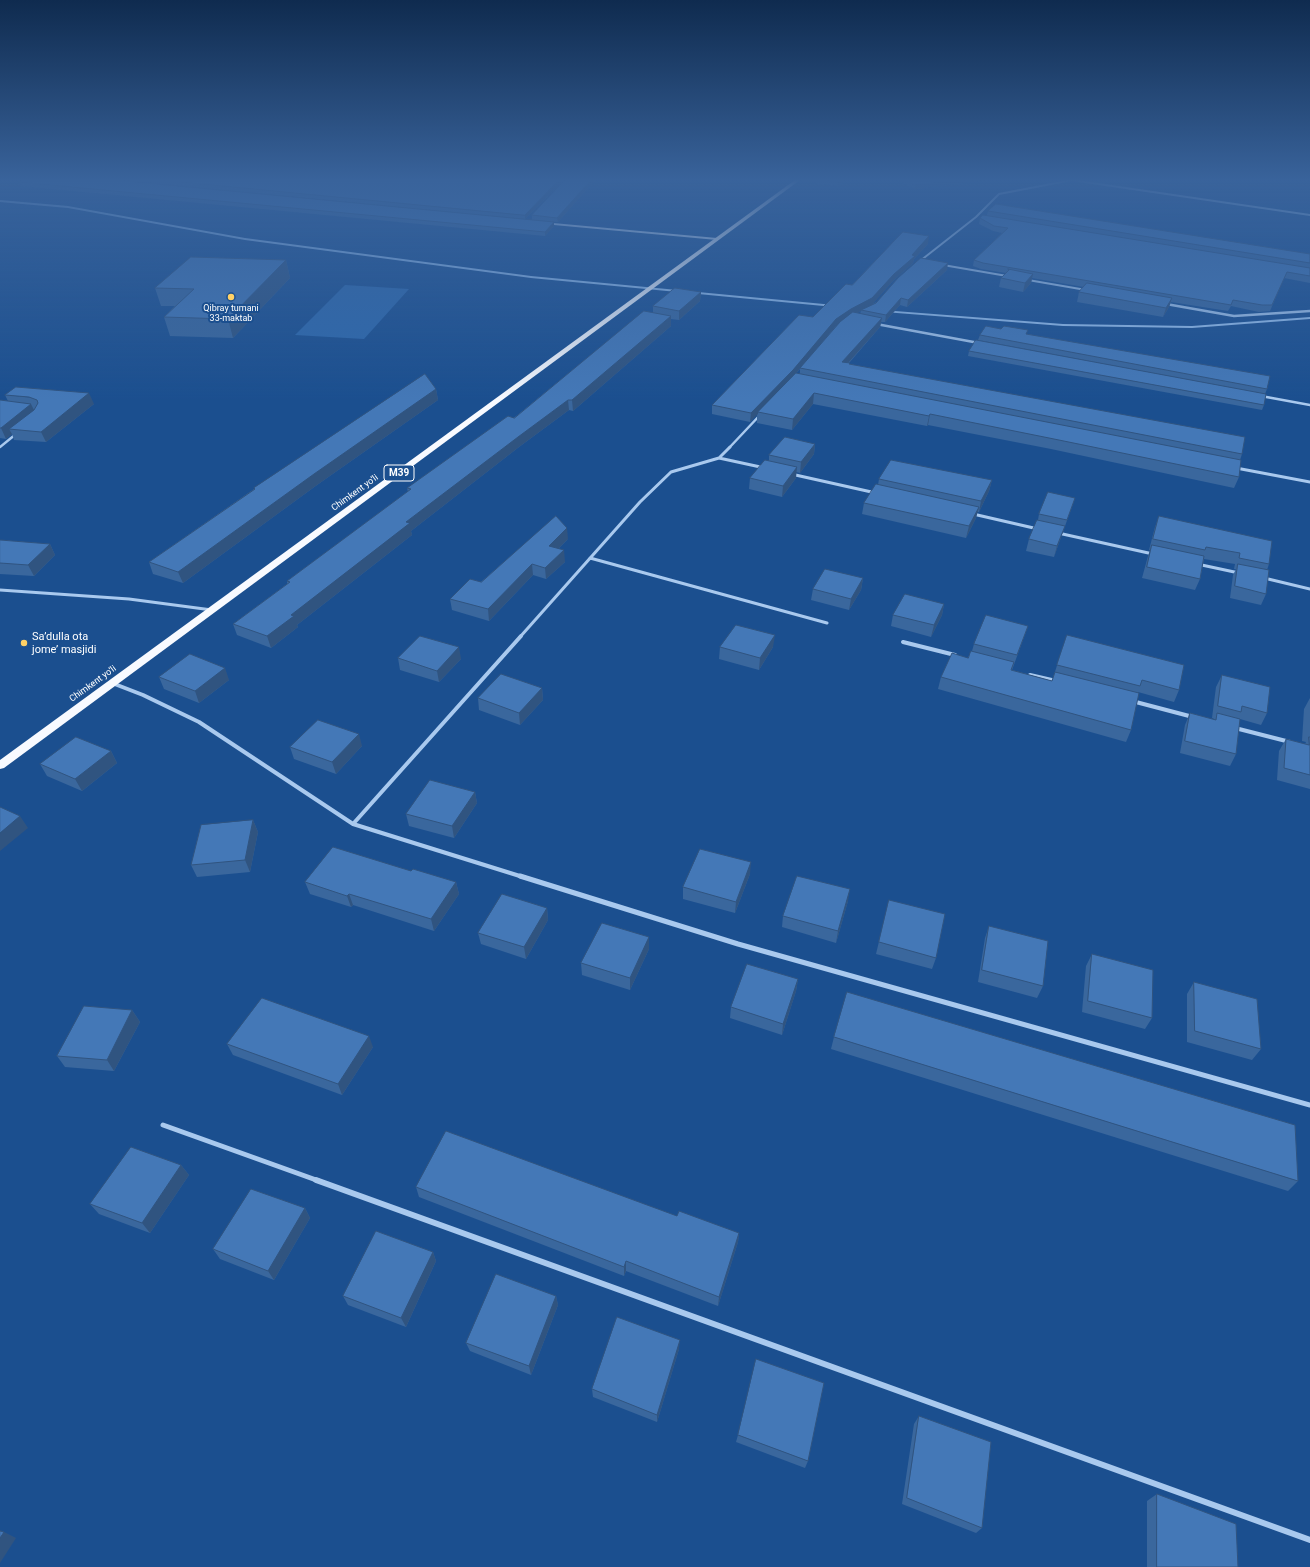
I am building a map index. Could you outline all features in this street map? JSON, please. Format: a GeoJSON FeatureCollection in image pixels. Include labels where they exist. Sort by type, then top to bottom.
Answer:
{"type":"FeatureCollection","features":[{"type":"Feature","properties":{"kind":"highway","name":"Chimkent yo‘li"},"geometry":{"type":"LineString","coordinates":[[0,765],[698,253]]}},
{"type":"Feature","properties":{"kind":"street"},"geometry":{"type":"LineString","coordinates":[[915,265],[930,253]]}},
{"type":"Feature","properties":{"kind":"street"},"geometry":{"type":"LineString","coordinates":[[920,261],[928,262]]}},
{"type":"Feature","properties":{"kind":"street"},"geometry":{"type":"LineString","coordinates":[[936,264],[1014,277]]}},
{"type":"Feature","properties":{"kind":"street"},"geometry":{"type":"LineString","coordinates":[[1022,279],[1093,291]]}},
{"type":"Feature","properties":{"kind":"street"},"geometry":{"type":"LineString","coordinates":[[1163,304],[1234,316],[1310,311]]}},
{"type":"Feature","properties":{"kind":"street"},"geometry":{"type":"LineString","coordinates":[[875,324],[984,344]]}},
{"type":"Feature","properties":{"kind":"street"},"geometry":{"type":"LineString","coordinates":[[1256,394],[1310,405]]}},
{"type":"Feature","properties":{"kind":"street"},"geometry":{"type":"LineString","coordinates":[[719,458],[762,413]]}},
{"type":"Feature","properties":{"kind":"street"},"geometry":{"type":"LineString","coordinates":[[0,447],[18,433]]}},
{"type":"Feature","properties":{"kind":"street"},"geometry":{"type":"LineString","coordinates":[[353,824],[640,502],[671,472],[719,458],[773,470]]}},
{"type":"Feature","properties":{"kind":"street"},"geometry":{"type":"LineString","coordinates":[[1232,467],[1310,482]]}},
{"type":"Feature","properties":{"kind":"street"},"geometry":{"type":"LineString","coordinates":[[789,473],[882,494]]}},
{"type":"Feature","properties":{"kind":"street"},"geometry":{"type":"LineString","coordinates":[[968,513],[1046,530]]}},
{"type":"Feature","properties":{"kind":"street"},"geometry":{"type":"LineString","coordinates":[[1053,532],[1154,554]]}},
{"type":"Feature","properties":{"kind":"street"},"geometry":{"type":"LineString","coordinates":[[590,558],[827,623]]}},
{"type":"Feature","properties":{"kind":"street"},"geometry":{"type":"LineString","coordinates":[[1193,563],[1240,573]]}},
{"type":"Feature","properties":{"kind":"street"},"geometry":{"type":"LineString","coordinates":[[1263,578],[1310,589]]}},
{"type":"Feature","properties":{"kind":"street"},"geometry":{"type":"LineString","coordinates":[[0,590],[129,599],[213,610]]}},
{"type":"Feature","properties":{"kind":"street"},"geometry":{"type":"LineString","coordinates":[[903,642],[957,656]]}},
{"type":"Feature","properties":{"kind":"street"},"geometry":{"type":"LineString","coordinates":[[1026,674],[1064,684]]}},
{"type":"Feature","properties":{"kind":"street"},"geometry":{"type":"LineString","coordinates":[[112,683],[143,695],[199,722],[353,824],[738,944],[1310,1105]]}},
{"type":"Feature","properties":{"kind":"street"},"geometry":{"type":"LineString","coordinates":[[1126,700],[1195,717]]}},
{"type":"Feature","properties":{"kind":"street"},"geometry":{"type":"LineString","coordinates":[[1233,727],[1295,743]]}},
{"type":"Feature","properties":{"kind":"street"},"geometry":{"type":"LineString","coordinates":[[163,1125],[1310,1540]]}},
{"type":"Feature","properties":{"kind":"shaded area"},"geometry":{"type":"Polygon","coordinates":[[[345,285],[409,289],[364,339],[295,335],[345,285]]]}},
{"type":"Feature","properties":{"kind":"building"},"geometry":{"type":"Polygon","coordinates":[[[883,253],[914,253],[912,255],[915,256],[894,274],[872,298],[836,319],[793,370],[751,413],[712,405],[799,315],[813,317],[846,284],[852,285],[883,253]]]}},
{"type":"Feature","properties":{"kind":"building"},"geometry":{"type":"Polygon","coordinates":[[[981,253],[1218,253],[1310,268],[1310,276],[1287,272],[1272,305],[1262,305],[1233,300],[1231,305],[983,263],[974,260],[981,253]]]}},
{"type":"Feature","properties":{"kind":"building"},"geometry":{"type":"Polygon","coordinates":[[[1249,253],[1310,254],[1310,263],[1249,253]]]}},
{"type":"Feature","properties":{"kind":"building"},"geometry":{"type":"Polygon","coordinates":[[[191,257],[286,260],[228,319],[164,317],[194,289],[155,288],[191,257]]]}},
{"type":"Feature","properties":{"kind":"building"},"geometry":{"type":"Polygon","coordinates":[[[921,258],[948,263],[908,300],[901,298],[886,315],[861,310],[876,303],[898,278],[921,258]]]}},
{"type":"Feature","properties":{"kind":"building"},"geometry":{"type":"Polygon","coordinates":[[[1008,269],[1033,274],[1025,283],[1001,278],[1009,270],[1008,269]]]}},
{"type":"Feature","properties":{"kind":"building"},"geometry":{"type":"Polygon","coordinates":[[[1087,283],[1172,298],[1166,308],[1079,292],[1087,283]]]}},
{"type":"Feature","properties":{"kind":"building"},"geometry":{"type":"Polygon","coordinates":[[[675,288],[701,292],[679,311],[653,306],[675,288]]]}},
{"type":"Feature","properties":{"kind":"building"},"geometry":{"type":"Polygon","coordinates":[[[644,311],[671,316],[572,400],[568,400],[406,522],[410,523],[291,615],[294,616],[267,636],[233,624],[290,582],[287,581],[411,489],[407,488],[508,416],[514,418],[644,311]]]}},
{"type":"Feature","properties":{"kind":"building"},"geometry":{"type":"Polygon","coordinates":[[[853,312],[882,318],[842,362],[1245,437],[1242,454],[800,368],[840,322],[853,312]]]}},
{"type":"Feature","properties":{"kind":"building"},"geometry":{"type":"Polygon","coordinates":[[[986,326],[1001,329],[1004,326],[1028,330],[1026,334],[1270,376],[1267,389],[980,335],[986,326]]]}},
{"type":"Feature","properties":{"kind":"building"},"geometry":{"type":"Polygon","coordinates":[[[976,340],[1266,394],[1264,405],[969,351],[976,340]]]}},
{"type":"Feature","properties":{"kind":"building"},"geometry":{"type":"Polygon","coordinates":[[[796,373],[1241,460],[1239,477],[930,414],[929,416],[814,393],[793,419],[758,412],[796,373]]]}},
{"type":"Feature","properties":{"kind":"building"},"geometry":{"type":"Polygon","coordinates":[[[425,374],[436,389],[314,474],[178,572],[149,562],[255,489],[254,488],[425,374]]]}},
{"type":"Feature","properties":{"kind":"building"},"geometry":{"type":"Polygon","coordinates":[[[16,387],[89,393],[41,432],[9,429],[34,410],[38,403],[37,400],[29,397],[5,395],[16,387]]]}},
{"type":"Feature","properties":{"kind":"building"},"geometry":{"type":"Polygon","coordinates":[[[0,400],[31,404],[0,428],[0,400]]]}},
{"type":"Feature","properties":{"kind":"building"},"geometry":{"type":"Polygon","coordinates":[[[785,437],[815,444],[801,462],[769,455],[785,437]]]}},
{"type":"Feature","properties":{"kind":"building"},"geometry":{"type":"Polygon","coordinates":[[[765,460],[797,467],[783,486],[750,478],[765,460]]]}},
{"type":"Feature","properties":{"kind":"building"},"geometry":{"type":"Polygon","coordinates":[[[891,460],[992,480],[981,501],[879,479],[891,460]]]}},
{"type":"Feature","properties":{"kind":"building"},"geometry":{"type":"Polygon","coordinates":[[[876,484],[979,507],[969,526],[864,503],[876,484]]]}},
{"type":"Feature","properties":{"kind":"building"},"geometry":{"type":"Polygon","coordinates":[[[1048,492],[1075,498],[1067,520],[1039,514],[1048,492]]]}},
{"type":"Feature","properties":{"kind":"building"},"geometry":{"type":"Polygon","coordinates":[[[556,516],[567,528],[549,546],[564,550],[545,568],[532,564],[488,609],[450,599],[470,579],[481,582],[556,516]]]}},
{"type":"Feature","properties":{"kind":"building"},"geometry":{"type":"Polygon","coordinates":[[[1159,516],[1272,541],[1269,564],[1239,558],[1240,553],[1206,547],[1205,550],[1153,539],[1159,516]]]}},
{"type":"Feature","properties":{"kind":"building"},"geometry":{"type":"Polygon","coordinates":[[[1037,520],[1065,526],[1057,546],[1029,539],[1037,520]]]}},
{"type":"Feature","properties":{"kind":"building"},"geometry":{"type":"Polygon","coordinates":[[[0,540],[50,544],[28,565],[0,563],[0,540]]]}},
{"type":"Feature","properties":{"kind":"building"},"geometry":{"type":"Polygon","coordinates":[[[1152,545],[1204,556],[1200,579],[1147,567],[1152,545]]]}},
{"type":"Feature","properties":{"kind":"building"},"geometry":{"type":"Polygon","coordinates":[[[1238,564],[1269,570],[1266,594],[1235,586],[1238,564]]]}},
{"type":"Feature","properties":{"kind":"building"},"geometry":{"type":"Polygon","coordinates":[[[825,569],[863,578],[851,599],[813,589],[825,569]]]}},
{"type":"Feature","properties":{"kind":"building"},"geometry":{"type":"Polygon","coordinates":[[[905,594],[944,604],[934,625],[893,615],[905,594]]]}},
{"type":"Feature","properties":{"kind":"building"},"geometry":{"type":"Polygon","coordinates":[[[986,615],[1028,626],[1017,655],[974,644],[986,615]]]}},
{"type":"Feature","properties":{"kind":"building"},"geometry":{"type":"Polygon","coordinates":[[[736,625],[775,635],[760,658],[720,647],[736,625]]]}},
{"type":"Feature","properties":{"kind":"building"},"geometry":{"type":"Polygon","coordinates":[[[1067,635],[1184,665],[1179,690],[1142,680],[1140,686],[1057,665],[1067,635]]]}},
{"type":"Feature","properties":{"kind":"building"},"geometry":{"type":"Polygon","coordinates":[[[420,636],[459,647],[437,671],[398,658],[420,636]]]}},
{"type":"Feature","properties":{"kind":"building"},"geometry":{"type":"Polygon","coordinates":[[[971,651],[1014,662],[1011,670],[1052,681],[1055,672],[1139,693],[1131,730],[941,677],[952,653],[968,658],[971,651]]]}},
{"type":"Feature","properties":{"kind":"building"},"geometry":{"type":"Polygon","coordinates":[[[190,654],[225,668],[195,691],[159,677],[190,654]]]}},
{"type":"Feature","properties":{"kind":"building"},"geometry":{"type":"Polygon","coordinates":[[[501,674],[542,688],[519,713],[478,698],[501,674]]]}},
{"type":"Feature","properties":{"kind":"building"},"geometry":{"type":"Polygon","coordinates":[[[1222,675],[1270,687],[1267,713],[1242,706],[1241,712],[1218,706],[1222,675]]]}},
{"type":"Feature","properties":{"kind":"building"},"geometry":{"type":"Polygon","coordinates":[[[1190,713],[1216,720],[1217,713],[1240,719],[1236,754],[1185,741],[1190,713]]]}},
{"type":"Feature","properties":{"kind":"building"},"geometry":{"type":"Polygon","coordinates":[[[318,720],[359,734],[332,762],[290,747],[318,720]]]}},
{"type":"Feature","properties":{"kind":"building"},"geometry":{"type":"Polygon","coordinates":[[[76,737],[111,751],[75,779],[40,764],[76,737]]]}},
{"type":"Feature","properties":{"kind":"building"},"geometry":{"type":"Polygon","coordinates":[[[1309,737],[1310,775],[1284,768],[1286,739],[1309,745],[1309,737]]]}},
{"type":"Feature","properties":{"kind":"building"},"geometry":{"type":"Polygon","coordinates":[[[430,780],[475,792],[452,826],[406,814],[430,780]]]}},
{"type":"Feature","properties":{"kind":"building"},"geometry":{"type":"Polygon","coordinates":[[[0,807],[20,816],[0,833],[0,807]]]}},
{"type":"Feature","properties":{"kind":"building"},"geometry":{"type":"Polygon","coordinates":[[[253,820],[245,860],[191,865],[201,825],[253,820]]]}},
{"type":"Feature","properties":{"kind":"building"},"geometry":{"type":"Polygon","coordinates":[[[333,847],[411,871],[413,869],[456,882],[431,919],[349,894],[347,896],[305,882],[333,847]]]}},
{"type":"Feature","properties":{"kind":"building"},"geometry":{"type":"Polygon","coordinates":[[[700,849],[751,862],[736,902],[683,887],[700,849]]]}},
{"type":"Feature","properties":{"kind":"building"},"geometry":{"type":"Polygon","coordinates":[[[797,876],[850,889],[838,931],[783,916],[797,876]]]}},
{"type":"Feature","properties":{"kind":"building"},"geometry":{"type":"Polygon","coordinates":[[[502,894],[547,908],[524,947],[478,933],[502,894]]]}},
{"type":"Feature","properties":{"kind":"building"},"geometry":{"type":"Polygon","coordinates":[[[889,900],[945,914],[936,958],[879,942],[889,900]]]}},
{"type":"Feature","properties":{"kind":"building"},"geometry":{"type":"Polygon","coordinates":[[[602,923],[649,937],[630,978],[581,963],[602,923]]]}},
{"type":"Feature","properties":{"kind":"building"},"geometry":{"type":"Polygon","coordinates":[[[989,926],[1048,941],[1043,986],[982,970],[989,926]]]}},
{"type":"Feature","properties":{"kind":"building"},"geometry":{"type":"Polygon","coordinates":[[[1092,954],[1153,970],[1152,1018],[1088,1001],[1092,954]]]}},
{"type":"Feature","properties":{"kind":"building"},"geometry":{"type":"Polygon","coordinates":[[[747,964],[798,979],[783,1024],[731,1007],[747,964]]]}},
{"type":"Feature","properties":{"kind":"building"},"geometry":{"type":"Polygon","coordinates":[[[1194,982],[1257,999],[1261,1049],[1195,1031],[1194,982]]]}},
{"type":"Feature","properties":{"kind":"building"},"geometry":{"type":"Polygon","coordinates":[[[847,992],[1295,1125],[1298,1181],[834,1037],[847,992]]]}},
{"type":"Feature","properties":{"kind":"building"},"geometry":{"type":"Polygon","coordinates":[[[262,998],[369,1036],[338,1084],[227,1044],[262,998]]]}},
{"type":"Feature","properties":{"kind":"building"},"geometry":{"type":"Polygon","coordinates":[[[84,1006],[132,1010],[107,1060],[57,1056],[84,1006]]]}},
{"type":"Feature","properties":{"kind":"building"},"geometry":{"type":"Polygon","coordinates":[[[446,1131],[677,1216],[679,1211],[739,1233],[719,1297],[626,1261],[624,1267],[416,1187],[446,1131]]]}},
{"type":"Feature","properties":{"kind":"building"},"geometry":{"type":"Polygon","coordinates":[[[131,1147],[181,1165],[142,1223],[90,1204],[131,1147]]]}},
{"type":"Feature","properties":{"kind":"building"},"geometry":{"type":"Polygon","coordinates":[[[251,1189],[305,1208],[268,1271],[213,1249],[251,1189]]]}},
{"type":"Feature","properties":{"kind":"building"},"geometry":{"type":"Polygon","coordinates":[[[376,1231],[433,1252],[401,1318],[343,1296],[376,1231]]]}},
{"type":"Feature","properties":{"kind":"building"},"geometry":{"type":"Polygon","coordinates":[[[496,1274],[556,1296],[529,1366],[466,1343],[496,1274]]]}},
{"type":"Feature","properties":{"kind":"building"},"geometry":{"type":"Polygon","coordinates":[[[617,1317],[680,1340],[657,1415],[592,1389],[617,1317]]]}},
{"type":"Feature","properties":{"kind":"building"},"geometry":{"type":"Polygon","coordinates":[[[756,1359],[824,1383],[808,1461],[738,1435],[756,1359]]]}},
{"type":"Feature","properties":{"kind":"building"},"geometry":{"type":"Polygon","coordinates":[[[919,1416],[991,1442],[982,1528],[907,1498],[919,1416]]]}},
{"type":"Feature","properties":{"kind":"building"},"geometry":{"type":"Polygon","coordinates":[[[1157,1494],[1236,1524],[1238,1567],[1157,1567],[1157,1494]]]}},
{"type":"Feature","properties":{"kind":"building"},"geometry":{"type":"Polygon","coordinates":[[[0,1531],[4,1532],[0,1538],[0,1531]]]}},
{"type":"Feature","properties":{"kind":"waterway"},"geometry":{"type":"LineString","coordinates":[[351,253],[531,277],[834,306]]}},
{"type":"Feature","properties":{"kind":"waterway"},"geometry":{"type":"LineString","coordinates":[[884,311],[1063,325],[1192,327],[1310,318]]}},
{"type":"Feature","properties":{"kind":"place","name":"Qibray tumani 33-maktab"},"geometry":{"type":"Point","coordinates":[231,297]}},
{"type":"Feature","properties":{"kind":"place","name":"Sa’dulla ota jome’ masjidi"},"geometry":{"type":"Point","coordinates":[24,643]}}]}
